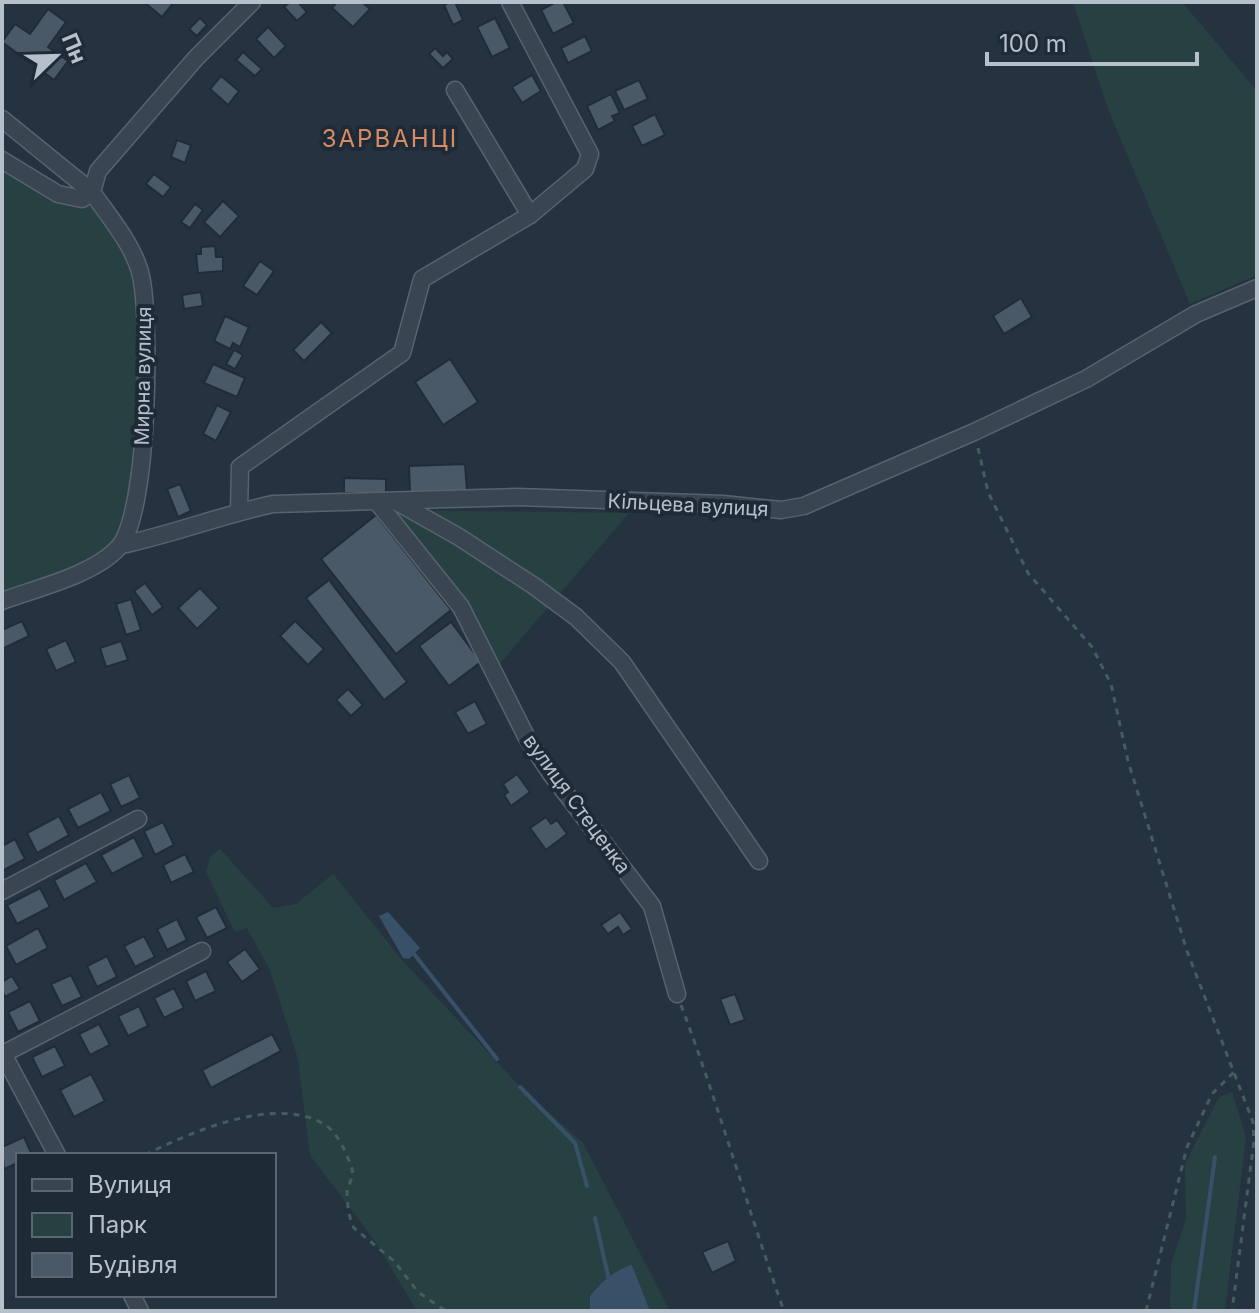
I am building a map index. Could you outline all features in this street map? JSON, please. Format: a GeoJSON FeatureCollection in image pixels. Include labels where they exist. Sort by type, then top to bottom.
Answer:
{"type":"FeatureCollection","features":[{"type":"Feature","properties":{"kind":"street"},"geometry":{"type":"LineString","coordinates":[[2,160],[58,194],[82,199],[92,192],[98,171],[196,58],[252,2]]}},
{"type":"Feature","properties":{"kind":"street"},"geometry":{"type":"LineString","coordinates":[[239,511],[240,467],[402,353],[422,279],[530,215],[585,169],[590,154],[510,2]]}},
{"type":"Feature","properties":{"kind":"street"},"geometry":{"type":"LineString","coordinates":[[455,90],[530,215]]}},
{"type":"Feature","properties":{"kind":"street","name":"Мирна вулиця"},"geometry":{"type":"LineString","coordinates":[[2,119],[92,192],[126,241],[140,273],[145,306],[141,479],[122,545]]}},
{"type":"Feature","properties":{"kind":"street","name":"Кільцева вулиця"},"geometry":{"type":"LineString","coordinates":[[122,545],[273,504],[518,497],[723,504],[781,510],[804,506],[1086,379],[1196,314],[1257,288]]}},
{"type":"Feature","properties":{"kind":"street","name":"вулиця Стеценка"},"geometry":{"type":"LineString","coordinates":[[377,502],[461,607],[527,738],[652,906],[677,994]]}},
{"type":"Feature","properties":{"kind":"street"},"geometry":{"type":"LineString","coordinates":[[396,502],[459,537],[534,586],[576,617],[622,662],[759,861]]}},
{"type":"Feature","properties":{"kind":"street"},"geometry":{"type":"LineString","coordinates":[[2,601],[100,564],[122,545]]}},
{"type":"Feature","properties":{"kind":"street"},"geometry":{"type":"LineString","coordinates":[[2,891],[138,819]]}},
{"type":"Feature","properties":{"kind":"street"},"geometry":{"type":"LineString","coordinates":[[56,1153],[2,1053],[202,951]]}},
{"type":"Feature","properties":{"kind":"path"},"geometry":{"type":"LineString","coordinates":[[974,432],[988,492],[1028,573],[1092,647],[1111,684],[1128,761],[1187,951],[1253,1122],[1254,1141],[1232,1311]]}},
{"type":"Feature","properties":{"kind":"path"},"geometry":{"type":"LineString","coordinates":[[677,994],[784,1311]]}},
{"type":"Feature","properties":{"kind":"path"},"geometry":{"type":"LineString","coordinates":[[1146,1311],[1187,1147],[1212,1094],[1234,1072]]}},
{"type":"Feature","properties":{"kind":"path"},"geometry":{"type":"LineString","coordinates":[[149,1153],[194,1133],[254,1116],[286,1113],[321,1122],[337,1137],[352,1169],[353,1176],[347,1190],[350,1222],[394,1261],[418,1292],[446,1311]]}},
{"type":"Feature","properties":{"kind":"green space"},"geometry":{"type":"Polygon","coordinates":[[[1073,2],[1182,2],[1257,91],[1257,275],[1190,304],[1108,109],[1073,2]]]}},
{"type":"Feature","properties":{"kind":"green space"},"geometry":{"type":"Polygon","coordinates":[[[2,148],[96,209],[121,244],[134,276],[139,306],[134,479],[122,528],[107,550],[96,559],[2,595],[2,148]]]}},
{"type":"Feature","properties":{"kind":"green space"},"geometry":{"type":"Polygon","coordinates":[[[380,510],[629,513],[490,675],[458,609],[380,510]]]}},
{"type":"Feature","properties":{"kind":"green space"},"geometry":{"type":"Polygon","coordinates":[[[220,849],[273,908],[296,904],[333,874],[402,960],[523,1090],[583,1143],[670,1311],[650,1311],[632,1265],[590,1296],[590,1311],[417,1311],[375,1241],[310,1155],[298,1059],[270,970],[247,928],[235,932],[206,872],[210,857],[220,849]]]}},
{"type":"Feature","properties":{"kind":"green space"},"geometry":{"type":"Polygon","coordinates":[[[1232,1092],[1246,1137],[1225,1311],[1170,1311],[1171,1265],[1186,1219],[1185,1164],[1219,1097],[1232,1092]]]}},
{"type":"Feature","properties":{"kind":"water"},"geometry":{"type":"Polygon","coordinates":[[[388,912],[420,948],[409,959],[403,958],[379,916],[388,912]]]}},
{"type":"Feature","properties":{"kind":"water"},"geometry":{"type":"Polygon","coordinates":[[[632,1265],[650,1311],[590,1311],[590,1296],[613,1273],[632,1265]]]}},
{"type":"Feature","properties":{"kind":"building"},"geometry":{"type":"Polygon","coordinates":[[[144,2],[174,2],[162,17],[144,2]]]}},
{"type":"Feature","properties":{"kind":"building"},"geometry":{"type":"Polygon","coordinates":[[[290,2],[298,2],[307,12],[297,21],[284,7],[290,2]]]}},
{"type":"Feature","properties":{"kind":"building"},"geometry":{"type":"Polygon","coordinates":[[[337,2],[362,2],[370,9],[353,27],[332,8],[337,2]]]}},
{"type":"Feature","properties":{"kind":"building"},"geometry":{"type":"Polygon","coordinates":[[[455,2],[463,20],[453,25],[444,5],[455,2]]]}},
{"type":"Feature","properties":{"kind":"building"},"geometry":{"type":"Polygon","coordinates":[[[563,2],[574,23],[553,34],[541,10],[563,2]]]}},
{"type":"Feature","properties":{"kind":"building"},"geometry":{"type":"Polygon","coordinates":[[[48,9],[66,22],[48,47],[68,61],[54,80],[2,42],[15,24],[30,34],[48,9]]]}},
{"type":"Feature","properties":{"kind":"building"},"geometry":{"type":"Polygon","coordinates":[[[200,18],[207,25],[197,36],[189,29],[200,18]]]}},
{"type":"Feature","properties":{"kind":"building"},"geometry":{"type":"Polygon","coordinates":[[[495,18],[510,48],[492,57],[477,27],[495,18]]]}},
{"type":"Feature","properties":{"kind":"building"},"geometry":{"type":"Polygon","coordinates":[[[268,27],[286,46],[274,58],[256,39],[268,27]]]}},
{"type":"Feature","properties":{"kind":"building"},"geometry":{"type":"Polygon","coordinates":[[[585,36],[592,51],[568,63],[561,48],[585,36]]]}},
{"type":"Feature","properties":{"kind":"building"},"geometry":{"type":"Polygon","coordinates":[[[435,48],[443,56],[447,52],[453,59],[443,68],[429,54],[435,48]]]}},
{"type":"Feature","properties":{"kind":"building"},"geometry":{"type":"Polygon","coordinates":[[[243,52],[262,69],[255,76],[236,60],[243,52]]]}},
{"type":"Feature","properties":{"kind":"building"},"geometry":{"type":"Polygon","coordinates":[[[532,75],[541,91],[522,103],[512,87],[532,75]]]}},
{"type":"Feature","properties":{"kind":"building"},"geometry":{"type":"Polygon","coordinates":[[[221,76],[239,91],[228,105],[210,89],[221,76]]]}},
{"type":"Feature","properties":{"kind":"building"},"geometry":{"type":"Polygon","coordinates":[[[639,80],[648,99],[624,110],[615,91],[639,80]]]}},
{"type":"Feature","properties":{"kind":"building"},"geometry":{"type":"Polygon","coordinates":[[[611,94],[620,113],[612,116],[615,121],[598,130],[587,106],[611,94]]]}},
{"type":"Feature","properties":{"kind":"building"},"geometry":{"type":"Polygon","coordinates":[[[655,114],[665,135],[642,146],[632,126],[655,114]]]}},
{"type":"Feature","properties":{"kind":"building"},"geometry":{"type":"Polygon","coordinates":[[[177,140],[191,145],[185,163],[171,157],[177,140]]]}},
{"type":"Feature","properties":{"kind":"building"},"geometry":{"type":"Polygon","coordinates":[[[154,174],[171,187],[163,197],[146,184],[154,174]]]}},
{"type":"Feature","properties":{"kind":"building"},"geometry":{"type":"Polygon","coordinates":[[[223,201],[239,216],[220,237],[204,222],[223,201]]]}},
{"type":"Feature","properties":{"kind":"building"},"geometry":{"type":"Polygon","coordinates":[[[195,204],[203,210],[190,228],[181,222],[195,204]]]}},
{"type":"Feature","properties":{"kind":"building"},"geometry":{"type":"Polygon","coordinates":[[[215,246],[216,257],[223,257],[223,271],[198,273],[196,254],[201,254],[201,247],[215,246]]]}},
{"type":"Feature","properties":{"kind":"building"},"geometry":{"type":"Polygon","coordinates":[[[260,261],[274,271],[257,295],[243,286],[260,261]]]}},
{"type":"Feature","properties":{"kind":"building"},"geometry":{"type":"Polygon","coordinates":[[[201,292],[203,306],[184,309],[182,295],[201,292]]]}},
{"type":"Feature","properties":{"kind":"building"},"geometry":{"type":"Polygon","coordinates":[[[1021,298],[1032,317],[1004,334],[993,316],[1021,298]]]}},
{"type":"Feature","properties":{"kind":"building"},"geometry":{"type":"Polygon","coordinates":[[[225,316],[249,327],[240,347],[233,343],[230,349],[214,341],[225,316]]]}},
{"type":"Feature","properties":{"kind":"building"},"geometry":{"type":"Polygon","coordinates":[[[321,322],[332,333],[304,361],[293,350],[321,322]]]}},
{"type":"Feature","properties":{"kind":"building"},"geometry":{"type":"Polygon","coordinates":[[[234,350],[243,355],[235,369],[226,364],[234,350]]]}},
{"type":"Feature","properties":{"kind":"building"},"geometry":{"type":"Polygon","coordinates":[[[450,359],[478,402],[443,425],[415,382],[450,359]]]}},
{"type":"Feature","properties":{"kind":"building"},"geometry":{"type":"Polygon","coordinates":[[[213,364],[245,378],[237,397],[204,383],[213,364]]]}},
{"type":"Feature","properties":{"kind":"building"},"geometry":{"type":"Polygon","coordinates":[[[217,405],[231,412],[216,441],[203,434],[217,405]]]}},
{"type":"Feature","properties":{"kind":"building"},"geometry":{"type":"Polygon","coordinates":[[[465,464],[467,491],[410,493],[409,466],[465,464]]]}},
{"type":"Feature","properties":{"kind":"building"},"geometry":{"type":"Polygon","coordinates":[[[344,478],[386,479],[386,493],[344,493],[344,478]]]}},
{"type":"Feature","properties":{"kind":"building"},"geometry":{"type":"Polygon","coordinates":[[[180,484],[191,511],[178,517],[167,489],[180,484]]]}},
{"type":"Feature","properties":{"kind":"building"},"geometry":{"type":"Polygon","coordinates":[[[376,515],[451,610],[396,654],[321,559],[376,515]]]}},
{"type":"Feature","properties":{"kind":"building"},"geometry":{"type":"Polygon","coordinates":[[[329,580],[407,682],[384,700],[306,598],[329,580]]]}},
{"type":"Feature","properties":{"kind":"building"},"geometry":{"type":"Polygon","coordinates":[[[145,583],[163,607],[152,615],[134,591],[145,583]]]}},
{"type":"Feature","properties":{"kind":"building"},"geometry":{"type":"Polygon","coordinates":[[[200,588],[219,608],[197,629],[178,608],[200,588]]]}},
{"type":"Feature","properties":{"kind":"building"},"geometry":{"type":"Polygon","coordinates":[[[131,599],[141,630],[126,635],[116,604],[131,599]]]}},
{"type":"Feature","properties":{"kind":"building"},"geometry":{"type":"Polygon","coordinates":[[[22,621],[29,636],[2,649],[2,630],[22,621]]]}},
{"type":"Feature","properties":{"kind":"building"},"geometry":{"type":"Polygon","coordinates":[[[295,621],[324,649],[308,665],[280,636],[295,621]]]}},
{"type":"Feature","properties":{"kind":"building"},"geometry":{"type":"Polygon","coordinates":[[[451,622],[481,662],[449,686],[419,646],[451,622]]]}},
{"type":"Feature","properties":{"kind":"building"},"geometry":{"type":"Polygon","coordinates":[[[66,640],[76,662],[56,671],[46,649],[66,640]]]}},
{"type":"Feature","properties":{"kind":"building"},"geometry":{"type":"Polygon","coordinates":[[[121,641],[128,660],[106,667],[100,648],[121,641]]]}},
{"type":"Feature","properties":{"kind":"building"},"geometry":{"type":"Polygon","coordinates":[[[348,689],[363,705],[351,716],[336,700],[348,689]]]}},
{"type":"Feature","properties":{"kind":"building"},"geometry":{"type":"Polygon","coordinates":[[[475,701],[487,724],[468,734],[455,712],[475,701]]]}},
{"type":"Feature","properties":{"kind":"building"},"geometry":{"type":"Polygon","coordinates":[[[517,774],[530,792],[511,806],[504,795],[508,792],[503,784],[517,774]]]}},
{"type":"Feature","properties":{"kind":"building"},"geometry":{"type":"Polygon","coordinates":[[[129,775],[140,798],[121,807],[110,784],[129,775]]]}},
{"type":"Feature","properties":{"kind":"building"},"geometry":{"type":"Polygon","coordinates":[[[101,792],[111,811],[78,828],[68,809],[101,792]]]}},
{"type":"Feature","properties":{"kind":"building"},"geometry":{"type":"Polygon","coordinates":[[[59,816],[69,835],[37,853],[27,833],[59,816]]]}},
{"type":"Feature","properties":{"kind":"building"},"geometry":{"type":"Polygon","coordinates":[[[546,817],[551,824],[557,820],[567,834],[546,850],[530,828],[546,817]]]}},
{"type":"Feature","properties":{"kind":"building"},"geometry":{"type":"Polygon","coordinates":[[[163,822],[174,845],[155,855],[144,831],[163,822]]]}},
{"type":"Feature","properties":{"kind":"building"},"geometry":{"type":"Polygon","coordinates":[[[134,837],[144,857],[112,874],[101,855],[134,837]]]}},
{"type":"Feature","properties":{"kind":"building"},"geometry":{"type":"Polygon","coordinates":[[[15,839],[25,859],[2,871],[2,846],[15,839]]]}},
{"type":"Feature","properties":{"kind":"building"},"geometry":{"type":"Polygon","coordinates":[[[185,854],[194,872],[171,883],[163,865],[185,854]]]}},
{"type":"Feature","properties":{"kind":"building"},"geometry":{"type":"Polygon","coordinates":[[[86,863],[97,882],[64,900],[54,880],[86,863]]]}},
{"type":"Feature","properties":{"kind":"building"},"geometry":{"type":"Polygon","coordinates":[[[40,888],[50,907],[17,924],[7,905],[40,888]]]}},
{"type":"Feature","properties":{"kind":"building"},"geometry":{"type":"Polygon","coordinates":[[[216,907],[227,928],[207,938],[196,917],[216,907]]]}},
{"type":"Feature","properties":{"kind":"building"},"geometry":{"type":"Polygon","coordinates":[[[620,912],[632,929],[623,935],[618,927],[608,934],[601,925],[620,912]]]}},
{"type":"Feature","properties":{"kind":"building"},"geometry":{"type":"Polygon","coordinates":[[[177,919],[187,940],[167,950],[157,929],[177,919]]]}},
{"type":"Feature","properties":{"kind":"building"},"geometry":{"type":"Polygon","coordinates":[[[38,928],[48,948],[16,965],[6,946],[38,928]]]}},
{"type":"Feature","properties":{"kind":"building"},"geometry":{"type":"Polygon","coordinates":[[[144,936],[155,957],[135,967],[124,946],[144,936]]]}},
{"type":"Feature","properties":{"kind":"building"},"geometry":{"type":"Polygon","coordinates":[[[245,949],[260,969],[242,982],[227,962],[245,949]]]}},
{"type":"Feature","properties":{"kind":"building"},"geometry":{"type":"Polygon","coordinates":[[[107,956],[117,977],[97,987],[87,966],[107,956]]]}},
{"type":"Feature","properties":{"kind":"building"},"geometry":{"type":"Polygon","coordinates":[[[206,971],[216,991],[195,1001],[186,981],[206,971]]]}},
{"type":"Feature","properties":{"kind":"building"},"geometry":{"type":"Polygon","coordinates":[[[71,975],[82,997],[62,1006],[51,984],[71,975]]]}},
{"type":"Feature","properties":{"kind":"building"},"geometry":{"type":"Polygon","coordinates":[[[12,976],[20,989],[5,997],[2,982],[12,976]]]}},
{"type":"Feature","properties":{"kind":"building"},"geometry":{"type":"Polygon","coordinates":[[[174,988],[184,1008],[164,1018],[154,998],[174,988]]]}},
{"type":"Feature","properties":{"kind":"building"},"geometry":{"type":"Polygon","coordinates":[[[735,994],[745,1020],[730,1025],[720,999],[735,994]]]}},
{"type":"Feature","properties":{"kind":"building"},"geometry":{"type":"Polygon","coordinates":[[[30,1001],[40,1021],[18,1032],[8,1012],[30,1001]]]}},
{"type":"Feature","properties":{"kind":"building"},"geometry":{"type":"Polygon","coordinates":[[[139,1006],[148,1026],[128,1036],[118,1016],[139,1006]]]}},
{"type":"Feature","properties":{"kind":"building"},"geometry":{"type":"Polygon","coordinates":[[[99,1024],[110,1045],[90,1055],[79,1034],[99,1024]]]}},
{"type":"Feature","properties":{"kind":"building"},"geometry":{"type":"Polygon","coordinates":[[[272,1034],[281,1051],[211,1088],[202,1070],[272,1034]]]}},
{"type":"Feature","properties":{"kind":"building"},"geometry":{"type":"Polygon","coordinates":[[[55,1046],[65,1066],[42,1077],[32,1057],[55,1046]]]}},
{"type":"Feature","properties":{"kind":"building"},"geometry":{"type":"Polygon","coordinates":[[[91,1074],[105,1101],[74,1117],[60,1090],[91,1074]]]}},
{"type":"Feature","properties":{"kind":"building"},"geometry":{"type":"Polygon","coordinates":[[[24,1137],[31,1153],[16,1153],[16,1164],[4,1169],[2,1147],[24,1137]]]}},
{"type":"Feature","properties":{"kind":"building"},"geometry":{"type":"Polygon","coordinates":[[[728,1241],[736,1261],[712,1273],[702,1252],[728,1241]]]}},
{"type":"Feature","properties":{"kind":"waterway"},"geometry":{"type":"LineString","coordinates":[[414,954],[497,1059]]}},
{"type":"Feature","properties":{"kind":"waterway"},"geometry":{"type":"LineString","coordinates":[[520,1087],[575,1143],[587,1186]]}},
{"type":"Feature","properties":{"kind":"waterway"},"geometry":{"type":"LineString","coordinates":[[1194,1311],[1215,1157]]}},
{"type":"Feature","properties":{"kind":"waterway"},"geometry":{"type":"LineString","coordinates":[[595,1218],[609,1280]]}},
{"type":"Feature","properties":{"kind":"district","name":"ЗАРВАНЦІ"},"geometry":{"type":"Point","coordinates":[390,138]}}]}
